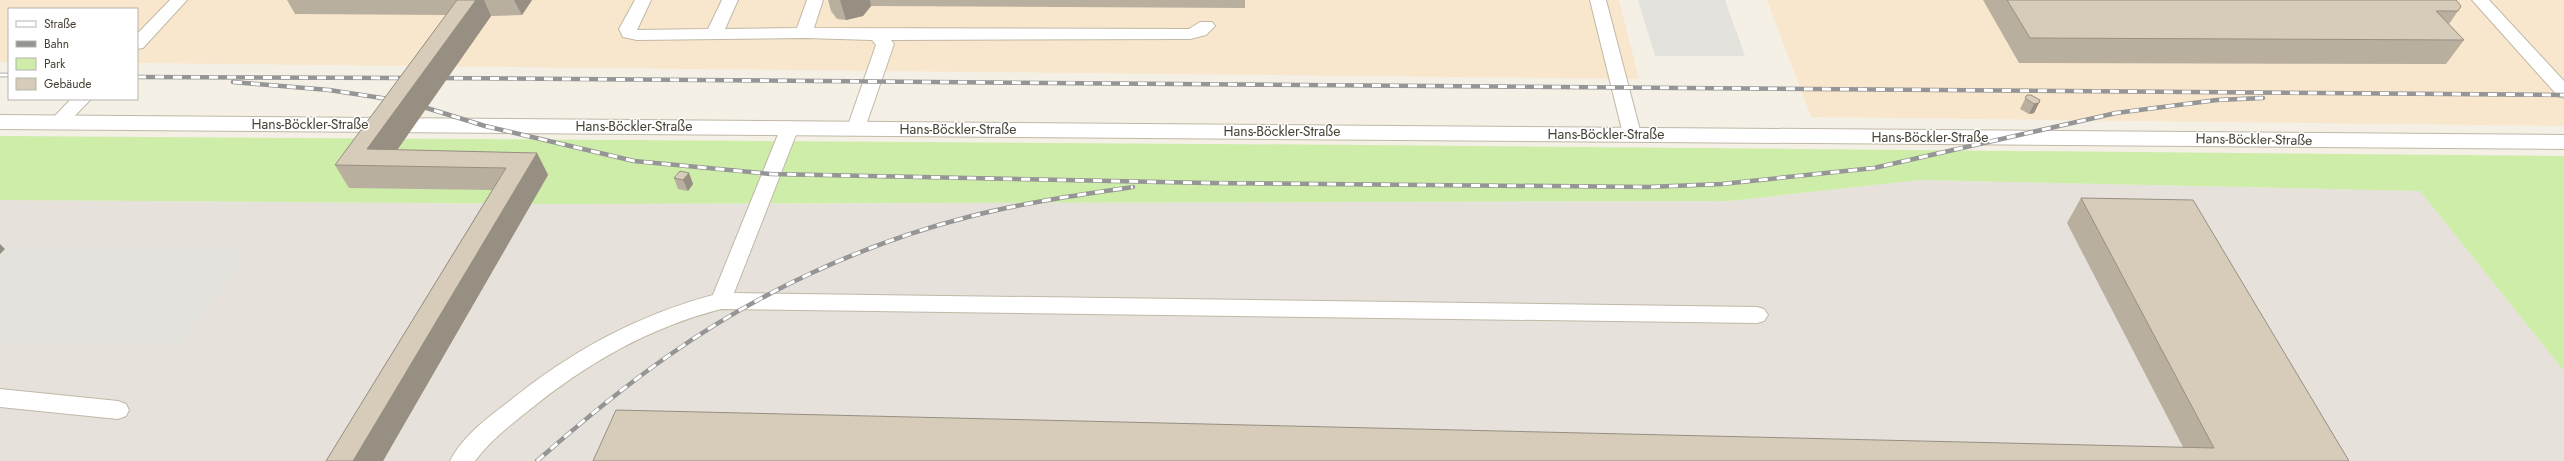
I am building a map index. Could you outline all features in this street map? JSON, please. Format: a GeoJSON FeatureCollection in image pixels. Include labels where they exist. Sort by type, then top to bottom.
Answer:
{"type":"FeatureCollection","features":[{"type":"Feature","properties":{"kind":"street","name":"Hans-Böckler-Straße"},"geometry":{"type":"LineString","coordinates":[[0,122],[2564,142]]}},
{"type":"Feature","properties":{"kind":"lane"},"geometry":{"type":"LineString","coordinates":[[138,43],[179,0]]}},
{"type":"Feature","properties":{"kind":"lane"},"geometry":{"type":"LineString","coordinates":[[643,0],[628,29],[629,33],[637,35],[806,33],[877,35],[1190,34],[1200,31],[1206,26]]}},
{"type":"Feature","properties":{"kind":"lane"},"geometry":{"type":"LineString","coordinates":[[714,34],[730,0]]}},
{"type":"Feature","properties":{"kind":"lane"},"geometry":{"type":"LineString","coordinates":[[806,33],[805,25],[815,0]]}},
{"type":"Feature","properties":{"kind":"lane"},"geometry":{"type":"LineString","coordinates":[[1598,0],[1632,134]]}},
{"type":"Feature","properties":{"kind":"lane"},"geometry":{"type":"LineString","coordinates":[[2480,0],[2564,92]]}},
{"type":"Feature","properties":{"kind":"lane"},"geometry":{"type":"LineString","coordinates":[[856,128],[885,44],[877,35]]}},
{"type":"Feature","properties":{"kind":"lane"},"geometry":{"type":"LineString","coordinates":[[58,122],[81,100]]}},
{"type":"Feature","properties":{"kind":"lane"},"geometry":{"type":"LineString","coordinates":[[721,301],[790,127]]}},
{"type":"Feature","properties":{"kind":"lane"},"geometry":{"type":"LineString","coordinates":[[462,461],[475,441],[550,379],[605,343],[692,308],[721,301],[1757,315]]}},
{"type":"Feature","properties":{"kind":"lane"},"geometry":{"type":"LineString","coordinates":[[0,398],[118,410]]}},
{"type":"Feature","properties":{"kind":"shaded area"},"geometry":{"type":"Polygon","coordinates":[[[0,0],[1619,0],[1639,79],[138,63],[138,8],[8,8],[8,62],[0,62],[0,0]]]}},
{"type":"Feature","properties":{"kind":"shaded area"},"geometry":{"type":"Polygon","coordinates":[[[1638,0],[1725,0],[1745,56],[1655,56],[1638,0]]]}},
{"type":"Feature","properties":{"kind":"shaded area"},"geometry":{"type":"Polygon","coordinates":[[[1767,0],[2564,0],[2564,126],[1811,117],[1767,0]]]}},
{"type":"Feature","properties":{"kind":"shaded area"},"geometry":{"type":"Polygon","coordinates":[[[1920,180],[2420,191],[2564,371],[2564,461],[0,461],[0,200],[551,204],[1729,201],[1920,180]]]}},
{"type":"Feature","properties":{"kind":"shaded area"},"geometry":{"type":"Polygon","coordinates":[[[5,249],[250,250],[180,346],[0,345],[0,254],[5,249]]]}},
{"type":"Feature","properties":{"kind":"green space"},"geometry":{"type":"Polygon","coordinates":[[[0,136],[1365,145],[2564,156],[2564,371],[2420,191],[1920,180],[1729,201],[551,204],[0,200],[0,136]]]}},
{"type":"Feature","properties":{"kind":"building"},"geometry":{"type":"Polygon","coordinates":[[[457,0],[476,0],[367,149],[537,153],[353,461],[326,461],[506,168],[335,165],[457,0]]]}},
{"type":"Feature","properties":{"kind":"building"},"geometry":{"type":"Polygon","coordinates":[[[2007,0],[2456,0],[2461,6],[2458,11],[2436,11],[2464,40],[2030,38],[2007,0]]]}},
{"type":"Feature","properties":{"kind":"building"},"geometry":{"type":"Polygon","coordinates":[[[2027,95],[2031,95],[2040,100],[2039,103],[2034,104],[2025,98],[2027,95]]]}},
{"type":"Feature","properties":{"kind":"building"},"geometry":{"type":"Polygon","coordinates":[[[680,171],[689,173],[683,180],[674,178],[680,171]]]}},
{"type":"Feature","properties":{"kind":"building"},"geometry":{"type":"Polygon","coordinates":[[[2081,198],[2193,200],[2349,461],[593,461],[616,410],[2214,448],[2081,198]]]}},
{"type":"Feature","properties":{"kind":"railway"},"geometry":{"type":"LineString","coordinates":[[0,75],[8,75]]}},
{"type":"Feature","properties":{"kind":"railway"},"geometry":{"type":"LineString","coordinates":[[138,77],[410,78]]}},
{"type":"Feature","properties":{"kind":"railway"},"geometry":{"type":"LineString","coordinates":[[436,78],[2564,95]]}},
{"type":"Feature","properties":{"kind":"railway"},"geometry":{"type":"LineString","coordinates":[[233,82],[329,90],[395,100]]}},
{"type":"Feature","properties":{"kind":"railway"},"geometry":{"type":"LineString","coordinates":[[417,105],[485,126],[634,161],[771,174],[1209,183],[1648,187],[1722,184],[1874,168],[2116,113],[2217,100],[2263,98]]}},
{"type":"Feature","properties":{"kind":"railway"},"geometry":{"type":"LineString","coordinates":[[537,461],[601,407],[668,356],[702,333],[774,291],[812,273],[889,241],[968,217],[1029,203],[1133,187]]}}]}
